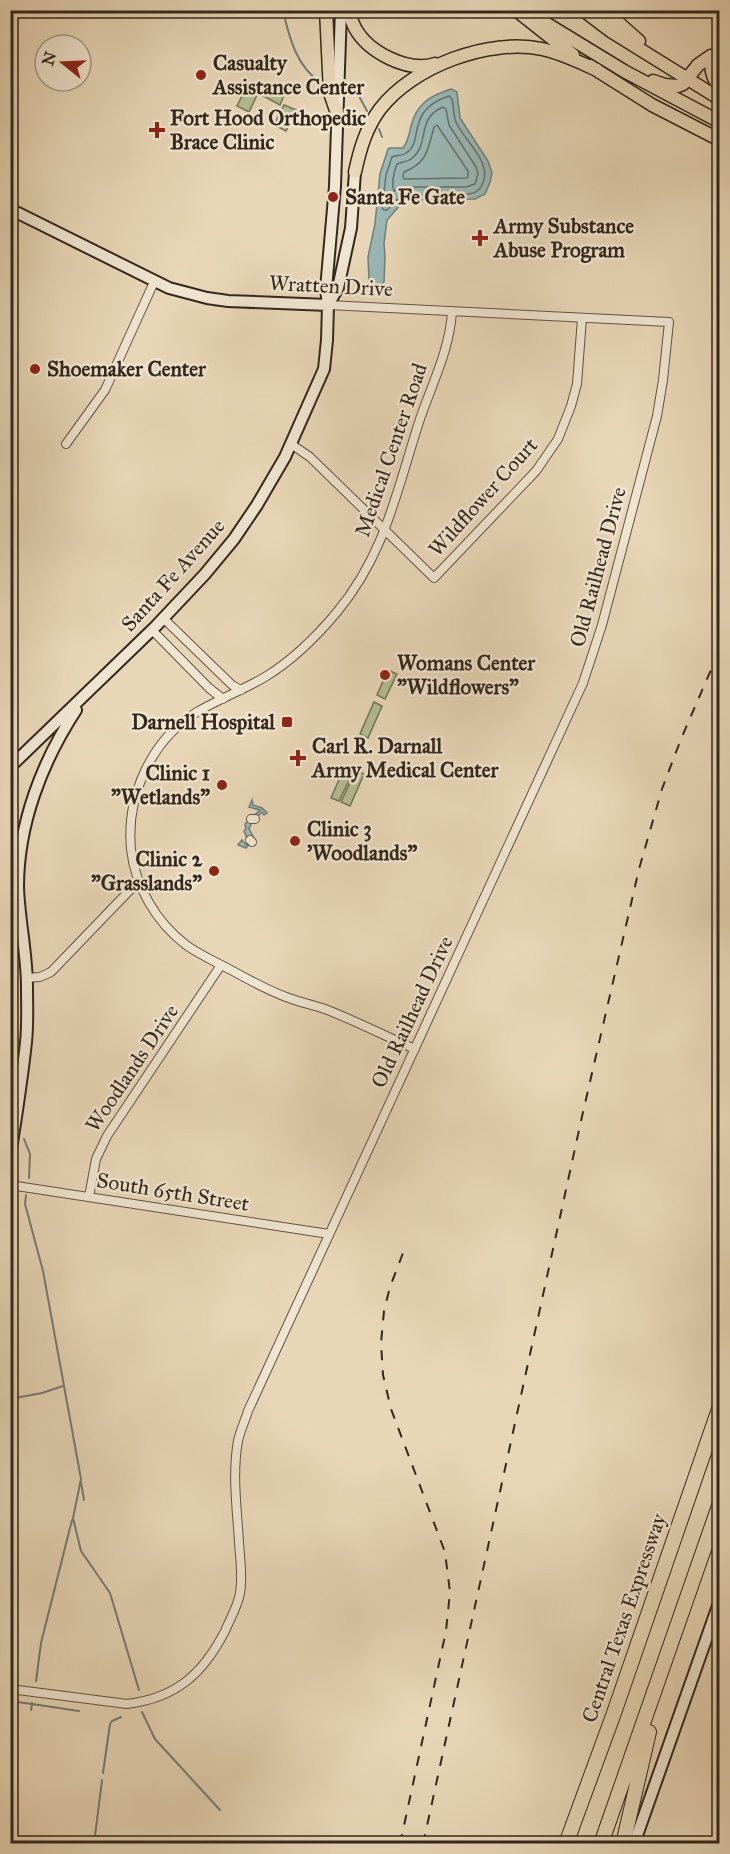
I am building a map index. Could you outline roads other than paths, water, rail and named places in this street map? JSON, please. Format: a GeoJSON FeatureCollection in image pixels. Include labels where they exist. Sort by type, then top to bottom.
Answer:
{"type":"FeatureCollection","features":[{"type":"Feature","properties":{"kind":"highway","name":"Central Texas Expressway"},"geometry":{"type":"LineString","coordinates":[[566,1844],[614,1713],[720,1406]]}},
{"type":"Feature","properties":{"kind":"highway"},"geometry":{"type":"LineString","coordinates":[[601,1844],[720,1503]]}},
{"type":"Feature","properties":{"kind":"highway"},"geometry":{"type":"LineString","coordinates":[[623,1844],[646,1743],[679,1643],[686,1599]]}},
{"type":"Feature","properties":{"kind":"highway"},"geometry":{"type":"LineString","coordinates":[[555,1844],[595,1749],[614,1713]]}},
{"type":"Feature","properties":{"kind":"main road"},"geometry":{"type":"LineString","coordinates":[[326,10],[330,93],[338,116]]}},
{"type":"Feature","properties":{"kind":"main road"},"geometry":{"type":"LineString","coordinates":[[347,10],[355,29],[367,44],[385,56],[405,63],[430,66],[480,51],[512,46],[540,49],[562,55],[597,70]]}},
{"type":"Feature","properties":{"kind":"main road"},"geometry":{"type":"LineString","coordinates":[[516,10],[575,56],[652,105],[720,140]]}},
{"type":"Feature","properties":{"kind":"main road"},"geometry":{"type":"LineString","coordinates":[[525,10],[624,71],[720,122]]}},
{"type":"Feature","properties":{"kind":"main road"},"geometry":{"type":"LineString","coordinates":[[583,10],[612,32],[720,99]]}},
{"type":"Feature","properties":{"kind":"main road"},"geometry":{"type":"LineString","coordinates":[[604,10],[684,77]]}},
{"type":"Feature","properties":{"kind":"main road"},"geometry":{"type":"LineString","coordinates":[[624,71],[665,85],[678,86],[684,77],[715,54]]}},
{"type":"Feature","properties":{"kind":"main road"},"geometry":{"type":"LineString","coordinates":[[715,54],[712,74],[720,87]]}},
{"type":"Feature","properties":{"kind":"main road"},"geometry":{"type":"LineString","coordinates":[[356,172],[365,134],[380,109],[397,91],[420,75],[449,60]]}},
{"type":"Feature","properties":{"kind":"street","name":"Santa Fe Avenue"},"geometry":{"type":"LineString","coordinates":[[10,767],[152,630],[210,569],[268,488],[291,444],[324,369],[327,352],[326,289],[338,116],[341,10]]}},
{"type":"Feature","properties":{"kind":"street"},"geometry":{"type":"LineString","coordinates":[[328,305],[338,288],[351,228],[356,172]]}},
{"type":"Feature","properties":{"kind":"street","name":"Wratten Drive"},"geometry":{"type":"LineString","coordinates":[[10,209],[154,282],[207,298],[228,301],[669,322]]}},
{"type":"Feature","properties":{"kind":"street"},"geometry":{"type":"LineString","coordinates":[[66,444],[105,390],[154,282]]}},
{"type":"Feature","properties":{"kind":"street","name":"Medical Center Road"},"geometry":{"type":"LineString","coordinates":[[415,1049],[334,1013],[279,994],[194,950],[177,937],[156,914],[140,883],[132,854],[131,822],[136,793],[143,775],[161,745],[175,729],[198,712],[265,677],[285,663],[329,621],[365,572],[385,530],[417,429],[448,343],[452,312]]}},
{"type":"Feature","properties":{"kind":"street","name":"Wildflower Court"},"geometry":{"type":"LineString","coordinates":[[291,444],[310,457],[434,578],[520,489],[548,454],[565,424],[571,406],[578,374],[582,318]]}},
{"type":"Feature","properties":{"kind":"street","name":"Old Railhead Drive"},"geometry":{"type":"LineString","coordinates":[[10,1689],[127,1704],[144,1702],[169,1693],[188,1681],[218,1645],[240,1593],[235,1473],[238,1441],[248,1411],[591,663],[657,416],[669,322]]}},
{"type":"Feature","properties":{"kind":"street"},"geometry":{"type":"LineString","coordinates":[[163,618],[231,685],[241,690]]}},
{"type":"Feature","properties":{"kind":"street"},"geometry":{"type":"LineString","coordinates":[[152,630],[209,688],[223,699]]}},
{"type":"Feature","properties":{"kind":"street"},"geometry":{"type":"LineString","coordinates":[[10,1156],[26,1040],[26,978],[19,904],[19,865],[26,824],[43,771],[61,734],[86,695]]}},
{"type":"Feature","properties":{"kind":"street"},"geometry":{"type":"LineString","coordinates":[[10,835],[19,865]]}},
{"type":"Feature","properties":{"kind":"street"},"geometry":{"type":"LineString","coordinates":[[26,978],[40,977],[51,972],[129,891],[140,883]]}},
{"type":"Feature","properties":{"kind":"street","name":"Woodlands Drive"},"geometry":{"type":"LineString","coordinates":[[89,1197],[96,1159],[106,1136],[221,965]]}},
{"type":"Feature","properties":{"kind":"street","name":"South 65th Street"},"geometry":{"type":"LineString","coordinates":[[10,1185],[329,1234]]}},
{"type":"Feature","properties":{"kind":"street"},"geometry":{"type":"LineString","coordinates":[[634,1844],[720,1600]]}},
{"type":"Feature","properties":{"kind":"water"},"geometry":{"type":"Polygon","coordinates":[[[451,89],[457,92],[460,118],[488,161],[492,173],[490,182],[485,194],[475,199],[414,200],[401,204],[387,220],[384,243],[384,282],[375,286],[369,280],[368,257],[375,224],[380,174],[388,149],[403,148],[421,106],[437,94],[451,89]]]}},
{"type":"Feature","properties":{"kind":"water"},"geometry":{"type":"Polygon","coordinates":[[[252,800],[253,805],[262,808],[267,813],[264,815],[262,812],[252,822],[249,829],[253,840],[246,848],[238,845],[242,840],[246,845],[250,838],[244,831],[245,824],[260,810],[249,807],[252,800]]]}},
{"type":"Feature","properties":{"kind":"waterway"},"geometry":{"type":"LineString","coordinates":[[283,10],[295,51],[306,69],[321,83]]}},
{"type":"Feature","properties":{"kind":"waterway"},"geometry":{"type":"LineString","coordinates":[[351,84],[367,111]]}},
{"type":"Feature","properties":{"kind":"waterway"},"geometry":{"type":"LineString","coordinates":[[379,129],[382,137]]}},
{"type":"Feature","properties":{"kind":"waterway"},"geometry":{"type":"LineString","coordinates":[[12,981],[14,950]]}},
{"type":"Feature","properties":{"kind":"waterway"},"geometry":{"type":"LineString","coordinates":[[10,983],[17,974]]}},
{"type":"Feature","properties":{"kind":"waterway"},"geometry":{"type":"LineString","coordinates":[[24,1139],[30,1154],[29,1178]]}},
{"type":"Feature","properties":{"kind":"waterway"},"geometry":{"type":"LineString","coordinates":[[26,1195],[25,1204],[43,1271],[81,1479],[73,1518],[81,1551],[110,1593],[139,1690]]}},
{"type":"Feature","properties":{"kind":"waterway"},"geometry":{"type":"LineString","coordinates":[[10,1399],[63,1386]]}},
{"type":"Feature","properties":{"kind":"waterway"},"geometry":{"type":"LineString","coordinates":[[81,1482],[84,1500]]}},
{"type":"Feature","properties":{"kind":"waterway"},"geometry":{"type":"LineString","coordinates":[[36,1681],[41,1643],[72,1520]]}},
{"type":"Feature","properties":{"kind":"waterway"},"geometry":{"type":"LineString","coordinates":[[10,1701],[32,1704],[31,1710]]}},
{"type":"Feature","properties":{"kind":"waterway"},"geometry":{"type":"LineString","coordinates":[[32,1703],[79,1711]]}},
{"type":"Feature","properties":{"kind":"waterway"},"geometry":{"type":"LineString","coordinates":[[142,1712],[155,1739],[220,1810]]}},
{"type":"Feature","properties":{"kind":"waterway"},"geometry":{"type":"LineString","coordinates":[[103,1773],[110,1724],[121,1717]]}},
{"type":"Feature","properties":{"kind":"waterway"},"geometry":{"type":"LineString","coordinates":[[94,1844],[102,1780]]}},
{"type":"Feature","properties":{"kind":"waterway"},"geometry":{"type":"LineString","coordinates":[[246,1838],[251,1844]]}},
{"type":"Feature","properties":{"kind":"railway"},"geometry":{"type":"LineString","coordinates":[[423,1844],[581,1121],[639,869],[662,789],[720,649]]}},
{"type":"Feature","properties":{"kind":"railway"},"geometry":{"type":"LineString","coordinates":[[400,1844],[446,1631],[450,1592],[445,1552],[391,1409],[383,1375],[381,1343],[384,1311],[403,1253]]}},
{"type":"Feature","properties":{"kind":"place","name":"Casualty Assistance Center"},"geometry":{"type":"Point","coordinates":[201,75]}},
{"type":"Feature","properties":{"kind":"place","name":"Fort Hood Orthopedic Brace Clinic"},"geometry":{"type":"Point","coordinates":[157,130]}},
{"type":"Feature","properties":{"kind":"place","name":"Santa Fe Gate"},"geometry":{"type":"Point","coordinates":[333,197]}},
{"type":"Feature","properties":{"kind":"place","name":"Army Substance Abuse Program"},"geometry":{"type":"Point","coordinates":[480,238]}},
{"type":"Feature","properties":{"kind":"place","name":"Shoemaker Center"},"geometry":{"type":"Point","coordinates":[35,369]}},
{"type":"Feature","properties":{"kind":"place","name":"Womans Center \"Wildflowers\""},"geometry":{"type":"Point","coordinates":[385,675]}},
{"type":"Feature","properties":{"kind":"place","name":"Darnell Hospital"},"geometry":{"type":"Point","coordinates":[287,722]}},
{"type":"Feature","properties":{"kind":"place","name":"Carl R. Darnall Army Medical Center"},"geometry":{"type":"Point","coordinates":[298,758]}},
{"type":"Feature","properties":{"kind":"place","name":"Clinic 1 \"Wetlands\""},"geometry":{"type":"Point","coordinates":[222,785]}},
{"type":"Feature","properties":{"kind":"place","name":"Clinic 3 'Woodlands\""},"geometry":{"type":"Point","coordinates":[295,841]}},
{"type":"Feature","properties":{"kind":"place","name":"Clinic 2 \"Grasslands\""},"geometry":{"type":"Point","coordinates":[214,871]}}]}
